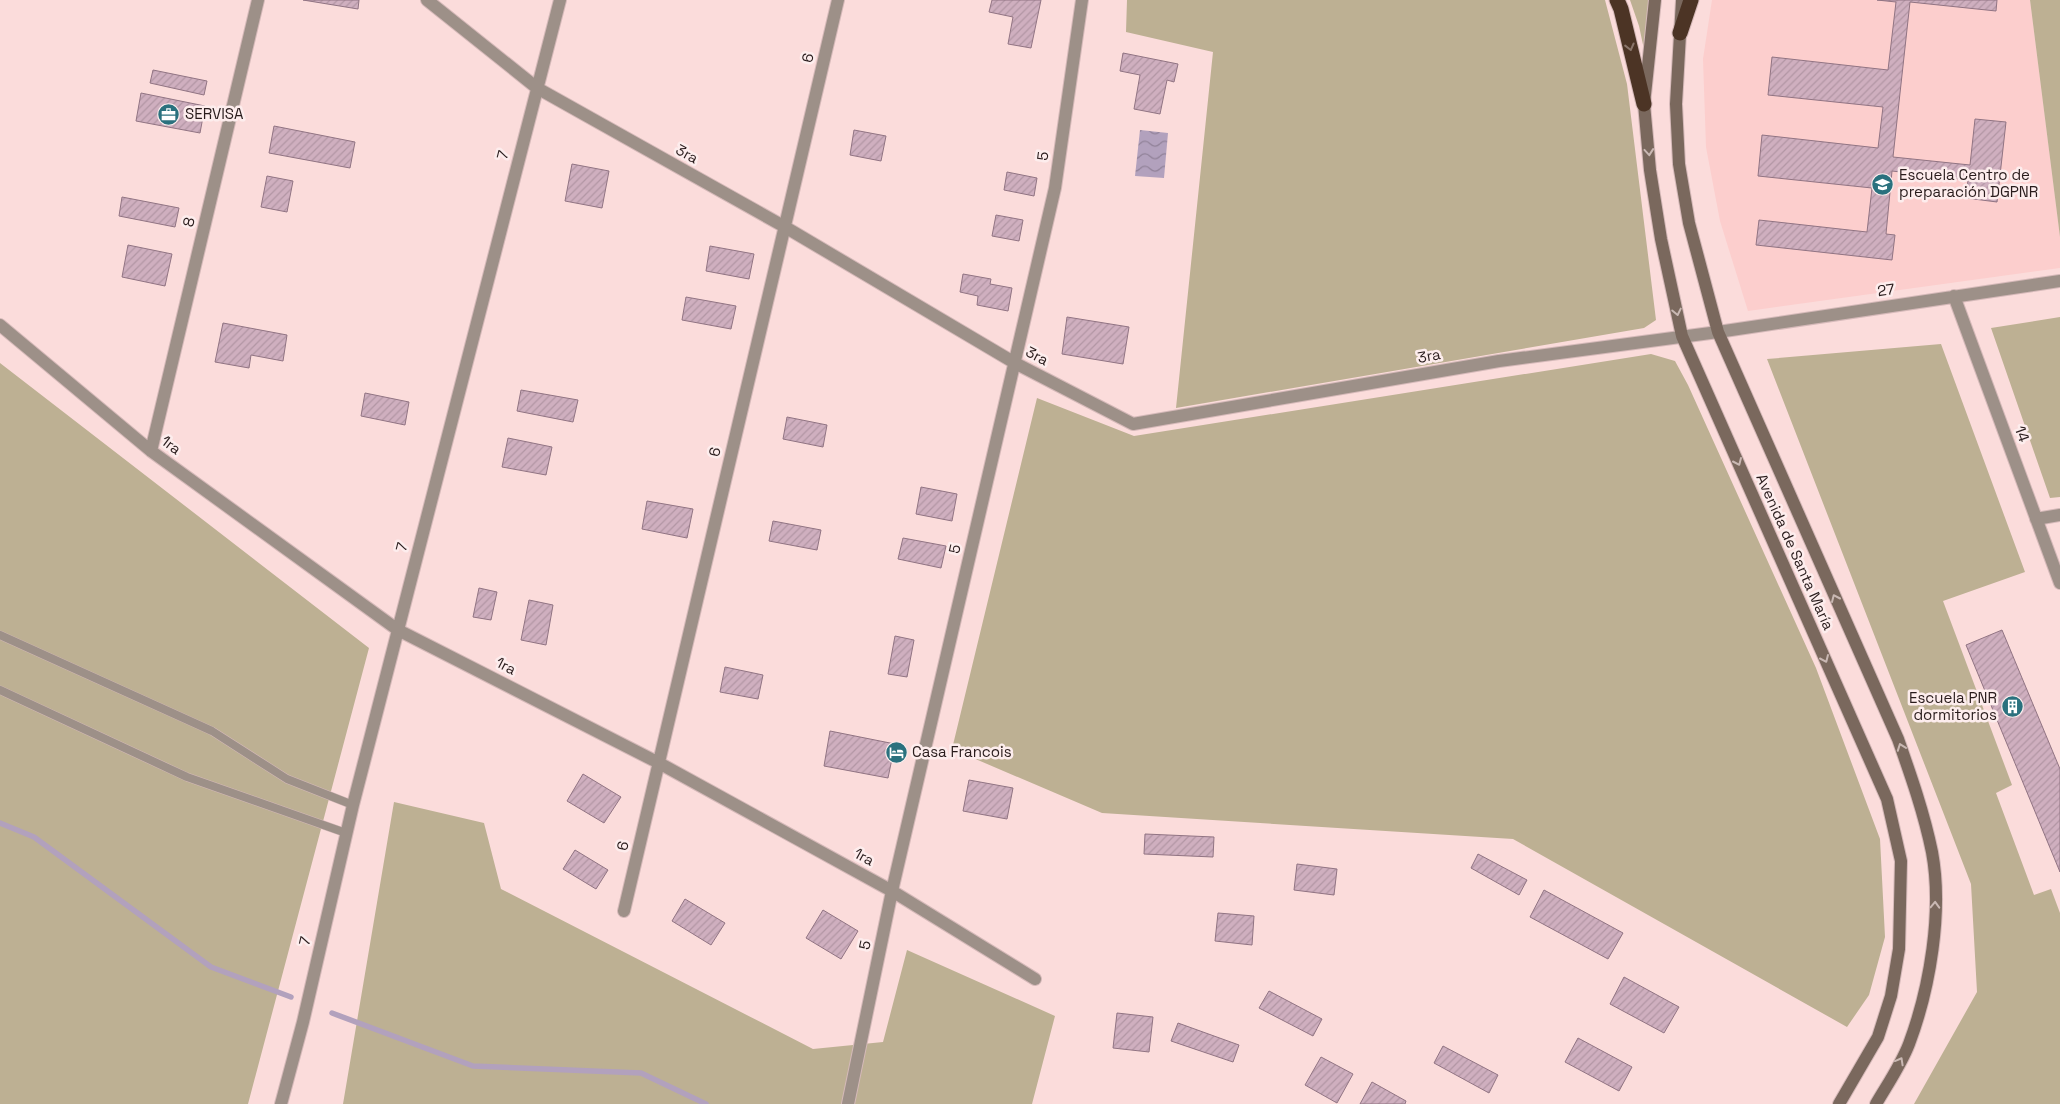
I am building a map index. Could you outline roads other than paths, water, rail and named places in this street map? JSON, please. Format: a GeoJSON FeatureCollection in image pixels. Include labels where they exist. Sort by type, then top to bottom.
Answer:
{"type":"FeatureCollection","features":[{"type":"Feature","properties":{"kind":"highway"},"geometry":{"type":"LineString","coordinates":[[1617,0],[1621,9],[1644,104]]}},
{"type":"Feature","properties":{"kind":"highway"},"geometry":{"type":"LineString","coordinates":[[1680,33],[1690,0]]}},
{"type":"Feature","properties":{"kind":"street","name":"8"},"geometry":{"type":"LineString","coordinates":[[152,451],[258,0]]}},
{"type":"Feature","properties":{"kind":"street","name":"3ra"},"geometry":{"type":"LineString","coordinates":[[427,0],[537,88],[785,227],[1015,363],[1133,424],[1499,361],[1718,332]]}},
{"type":"Feature","properties":{"kind":"street","name":"7"},"geometry":{"type":"LineString","coordinates":[[280,1104],[303,1022],[353,805],[560,0]]}},
{"type":"Feature","properties":{"kind":"street","name":"6"},"geometry":{"type":"LineString","coordinates":[[624,911],[838,0]]}},
{"type":"Feature","properties":{"kind":"street","name":"5"},"geometry":{"type":"LineString","coordinates":[[848,1104],[892,891],[1055,188],[1082,0]]}},
{"type":"Feature","properties":{"kind":"street","name":"Avenida de Santa María"},"geometry":{"type":"LineString","coordinates":[[1655,0],[1644,104],[1650,170],[1661,239],[1682,336],[1883,792],[1901,861],[1899,949],[1891,996],[1878,1037],[1840,1104]]}},
{"type":"Feature","properties":{"kind":"street","name":"Avenida de Santa María"},"geometry":{"type":"LineString","coordinates":[[1682,0],[1676,104],[1679,164],[1688,223],[1718,332],[1898,739],[1918,796],[1932,854],[1936,902],[1932,949],[1923,1001],[1908,1046],[1876,1104]]}},
{"type":"Feature","properties":{"kind":"street","name":"27"},"geometry":{"type":"LineString","coordinates":[[1718,332],[2060,281]]}},
{"type":"Feature","properties":{"kind":"street","name":"14"},"geometry":{"type":"LineString","coordinates":[[1954,296],[2060,583]]}},
{"type":"Feature","properties":{"kind":"street","name":"1ra"},"geometry":{"type":"LineString","coordinates":[[0,325],[152,451],[398,630],[659,763],[892,891],[1035,979]]}},
{"type":"Feature","properties":{"kind":"street"},"geometry":{"type":"LineString","coordinates":[[2036,518],[2060,515]]}},
{"type":"Feature","properties":{"kind":"lane"},"geometry":{"type":"LineString","coordinates":[[0,634],[212,730],[287,779],[353,805]]}},
{"type":"Feature","properties":{"kind":"lane"},"geometry":{"type":"LineString","coordinates":[[0,690],[187,777],[346,833]]}},
{"type":"Feature","properties":{"kind":"water"},"geometry":{"type":"Polygon","coordinates":[[[1140,130],[1168,133],[1164,178],[1135,176],[1140,130]]]}},
{"type":"Feature","properties":{"kind":"waterway"},"geometry":{"type":"LineString","coordinates":[[0,823],[34,837],[211,967],[291,997]]}},
{"type":"Feature","properties":{"kind":"waterway"},"geometry":{"type":"LineString","coordinates":[[332,1013],[473,1066],[641,1073],[706,1104]]}},
{"type":"Feature","properties":{"kind":"place","name":"SERVISA"},"geometry":{"type":"Point","coordinates":[169,114]}},
{"type":"Feature","properties":{"kind":"place","name":"Escuela Centro de preparación DGPNR"},"geometry":{"type":"Point","coordinates":[1883,184]}},
{"type":"Feature","properties":{"kind":"place","name":"Escuela PNR dormitorios"},"geometry":{"type":"Point","coordinates":[2013,707]}},
{"type":"Feature","properties":{"kind":"place","name":"Casa Francois"},"geometry":{"type":"Point","coordinates":[896,752]}}]}
